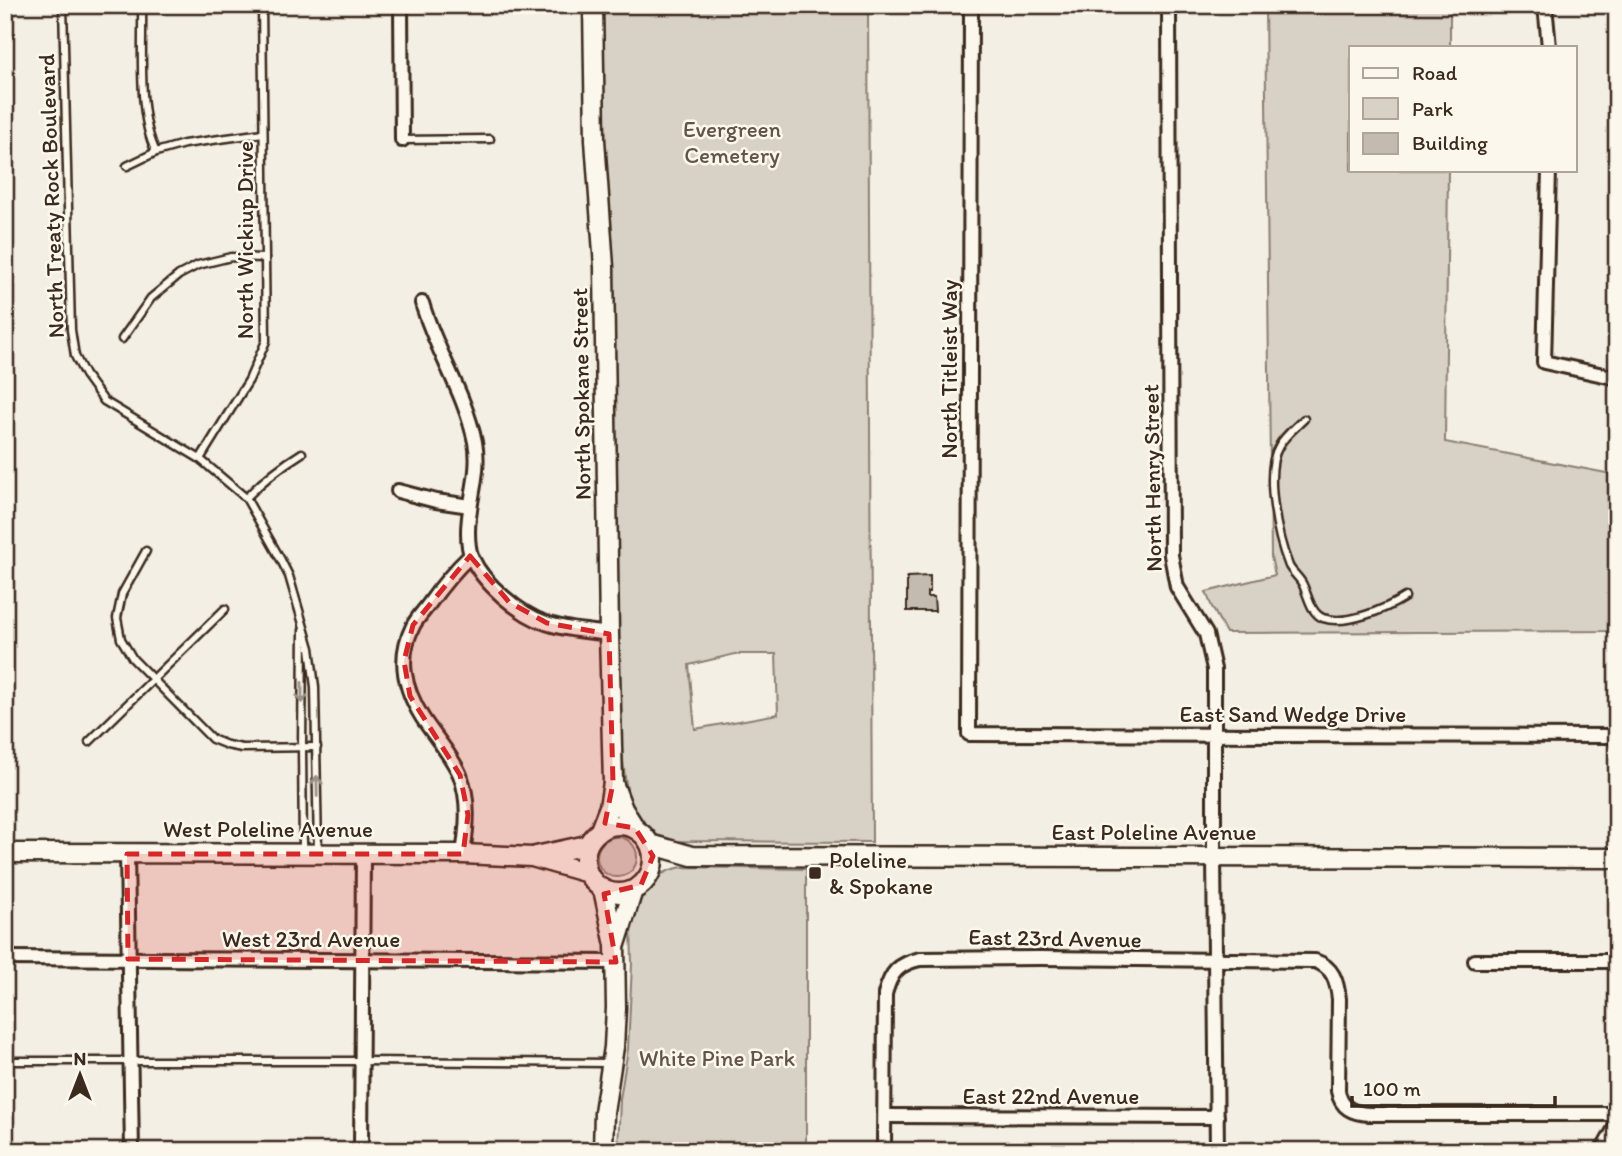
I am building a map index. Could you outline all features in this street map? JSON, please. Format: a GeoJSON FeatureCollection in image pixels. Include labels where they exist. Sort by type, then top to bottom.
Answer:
{"type":"FeatureCollection","features":[{"type":"Feature","properties":{"kind":"main road","name":"North Spokane Street"},"geometry":{"type":"LineString","coordinates":[[593,5],[595,140],[604,267],[613,783],[609,807],[600,830]]}},
{"type":"Feature","properties":{"kind":"main road","name":"North Spokane Street"},"geometry":{"type":"LineString","coordinates":[[613,783],[623,809],[635,828]]}},
{"type":"Feature","properties":{"kind":"main road"},"geometry":{"type":"LineString","coordinates":[[617,824],[635,828],[650,844],[653,856],[652,868],[647,878],[633,890],[618,893],[603,889],[588,873],[585,864],[587,845],[600,830],[617,824]]}},
{"type":"Feature","properties":{"kind":"main road","name":"East Poleline Avenue"},"geometry":{"type":"LineString","coordinates":[[650,844],[692,856],[1617,858]]}},
{"type":"Feature","properties":{"kind":"main road","name":"West Poleline Avenue"},"geometry":{"type":"LineString","coordinates":[[531,857],[587,845]]}},
{"type":"Feature","properties":{"kind":"main road","name":"West Poleline Avenue"},"geometry":{"type":"LineString","coordinates":[[5,853],[463,854],[531,857],[588,873]]}},
{"type":"Feature","properties":{"kind":"main road","name":"East Poleline Avenue"},"geometry":{"type":"LineString","coordinates":[[647,878],[676,861],[692,856]]}},
{"type":"Feature","properties":{"kind":"main road"},"geometry":{"type":"LineString","coordinates":[[603,889],[615,953],[616,1008],[612,1063],[604,1112],[603,1151]]}},
{"type":"Feature","properties":{"kind":"main road"},"geometry":{"type":"LineString","coordinates":[[615,953],[633,890]]}},
{"type":"Feature","properties":{"kind":"street"},"geometry":{"type":"LineString","coordinates":[[401,5],[402,140]]}},
{"type":"Feature","properties":{"kind":"street","name":"North Titleist Way"},"geometry":{"type":"LineString","coordinates":[[969,734],[971,5]]}},
{"type":"Feature","properties":{"kind":"street","name":"North Henry Street"},"geometry":{"type":"LineString","coordinates":[[1169,5],[1171,555],[1177,587],[1206,634],[1214,668],[1217,1151]]}},
{"type":"Feature","properties":{"kind":"street"},"geometry":{"type":"LineString","coordinates":[[1545,5],[1549,46]]}},
{"type":"Feature","properties":{"kind":"street"},"geometry":{"type":"LineString","coordinates":[[1549,172],[1544,362],[1617,378]]}},
{"type":"Feature","properties":{"kind":"street"},"geometry":{"type":"LineString","coordinates":[[422,303],[463,399],[475,442],[477,466],[468,532],[470,555],[480,573],[509,602],[537,620],[609,634]]}},
{"type":"Feature","properties":{"kind":"street"},"geometry":{"type":"LineString","coordinates":[[398,491],[470,506]]}},
{"type":"Feature","properties":{"kind":"street"},"geometry":{"type":"LineString","coordinates":[[463,854],[468,815],[460,775],[410,696],[404,661],[413,625],[456,568],[470,555]]}},
{"type":"Feature","properties":{"kind":"street","name":"East Sand Wedge Drive"},"geometry":{"type":"LineString","coordinates":[[969,734],[1617,736]]}},
{"type":"Feature","properties":{"kind":"street"},"geometry":{"type":"LineString","coordinates":[[127,854],[132,1151]]}},
{"type":"Feature","properties":{"kind":"street"},"geometry":{"type":"LineString","coordinates":[[361,1151],[362,854]]}},
{"type":"Feature","properties":{"kind":"street","name":"West 23rd Avenue"},"geometry":{"type":"LineString","coordinates":[[5,958],[362,960],[615,953]]}},
{"type":"Feature","properties":{"kind":"street","name":"East 23rd Avenue"},"geometry":{"type":"LineString","coordinates":[[885,1116],[884,1006],[887,987],[897,969],[907,962],[950,958],[1315,961],[1330,970],[1337,985],[1338,1091],[1339,1100],[1350,1110],[1369,1114],[1617,1114]]}},
{"type":"Feature","properties":{"kind":"street"},"geometry":{"type":"LineString","coordinates":[[1475,961],[1617,961]]}},
{"type":"Feature","properties":{"kind":"street"},"geometry":{"type":"LineString","coordinates":[[884,1151],[885,1116]]}},
{"type":"Feature","properties":{"kind":"street","name":"East 22nd Avenue"},"geometry":{"type":"LineString","coordinates":[[885,1116],[1217,1117]]}},
{"type":"Feature","properties":{"kind":"street"},"geometry":{"type":"LineString","coordinates":[[1602,1151],[1617,1124]]}},
{"type":"Feature","properties":{"kind":"lane","name":"North Treaty Rock Boulevard"},"geometry":{"type":"LineString","coordinates":[[63,5],[70,316],[75,356],[104,401],[200,459],[246,498],[289,576],[314,668],[317,747],[311,854]]}},
{"type":"Feature","properties":{"kind":"lane"},"geometry":{"type":"LineString","coordinates":[[142,5],[144,103],[150,142],[156,152]]}},
{"type":"Feature","properties":{"kind":"lane","name":"North Wickiup Drive"},"geometry":{"type":"LineString","coordinates":[[200,459],[249,380],[266,341],[262,5]]}},
{"type":"Feature","properties":{"kind":"lane"},"geometry":{"type":"LineString","coordinates":[[127,166],[156,152],[184,144],[264,133]]}},
{"type":"Feature","properties":{"kind":"lane"},"geometry":{"type":"LineString","coordinates":[[402,140],[490,139]]}},
{"type":"Feature","properties":{"kind":"lane"},"geometry":{"type":"LineString","coordinates":[[122,339],[151,298],[179,275],[198,265],[231,257],[265,258]]}},
{"type":"Feature","properties":{"kind":"lane"},"geometry":{"type":"LineString","coordinates":[[1304,418],[1284,438],[1273,457],[1275,518],[1289,568],[1302,584],[1315,613],[1327,619],[1358,617],[1392,605],[1405,597]]}},
{"type":"Feature","properties":{"kind":"lane"},"geometry":{"type":"LineString","coordinates":[[246,498],[270,475],[302,453]]}},
{"type":"Feature","properties":{"kind":"lane"},"geometry":{"type":"LineString","coordinates":[[146,551],[122,594],[117,618],[121,639],[132,659],[212,739],[242,748],[317,747]]}},
{"type":"Feature","properties":{"kind":"lane"},"geometry":{"type":"LineString","coordinates":[[89,742],[225,609]]}},
{"type":"Feature","properties":{"kind":"lane","name":"North Treaty Rock Boulevard"},"geometry":{"type":"LineString","coordinates":[[303,625],[302,747],[311,854]]}},
{"type":"Feature","properties":{"kind":"lane"},"geometry":{"type":"LineString","coordinates":[[5,1062],[612,1063]]}},
{"type":"Feature","properties":{"kind":"highlighted area"},"geometry":{"type":"Polygon","coordinates":[[[470,556],[509,602],[547,623],[609,634],[613,783],[605,823],[635,828],[653,856],[641,885],[604,894],[616,962],[128,959],[127,854],[463,854],[468,815],[460,775],[410,696],[404,661],[413,625],[470,556]]]}},
{"type":"Feature","properties":{"kind":"green space","name":"Evergreen Cemetery"},"geometry":{"type":"Polygon","coordinates":[[[593,5],[868,5],[872,842],[669,841],[654,835],[635,815],[627,787],[621,742],[613,742],[593,5]],[[735,654],[689,665],[695,729],[778,714],[776,654],[735,654]]]}},
{"type":"Feature","properties":{"kind":"green space"},"geometry":{"type":"Polygon","coordinates":[[[1265,5],[1450,5],[1450,46],[1349,46],[1349,172],[1448,172],[1445,442],[1617,475],[1617,631],[1226,633],[1206,592],[1275,575],[1271,557],[1265,5]]]}},
{"type":"Feature","properties":{"kind":"green space"},"geometry":{"type":"Polygon","coordinates":[[[617,837],[631,843],[637,857],[631,871],[617,877],[603,871],[597,857],[603,843],[617,837]]]}},
{"type":"Feature","properties":{"kind":"green space","name":"White Pine Park"},"geometry":{"type":"Polygon","coordinates":[[[682,867],[806,869],[806,1151],[618,1151],[620,1099],[628,1049],[631,927],[640,892],[660,875],[682,867]]]}},
{"type":"Feature","properties":{"kind":"building"},"geometry":{"type":"Polygon","coordinates":[[[930,576],[930,592],[927,592],[927,597],[934,597],[935,611],[907,611],[907,577],[930,576]]]}},
{"type":"Feature","properties":{"kind":"place","name":"Poleline & Spokane"},"geometry":{"type":"Point","coordinates":[815,873]}}]}
